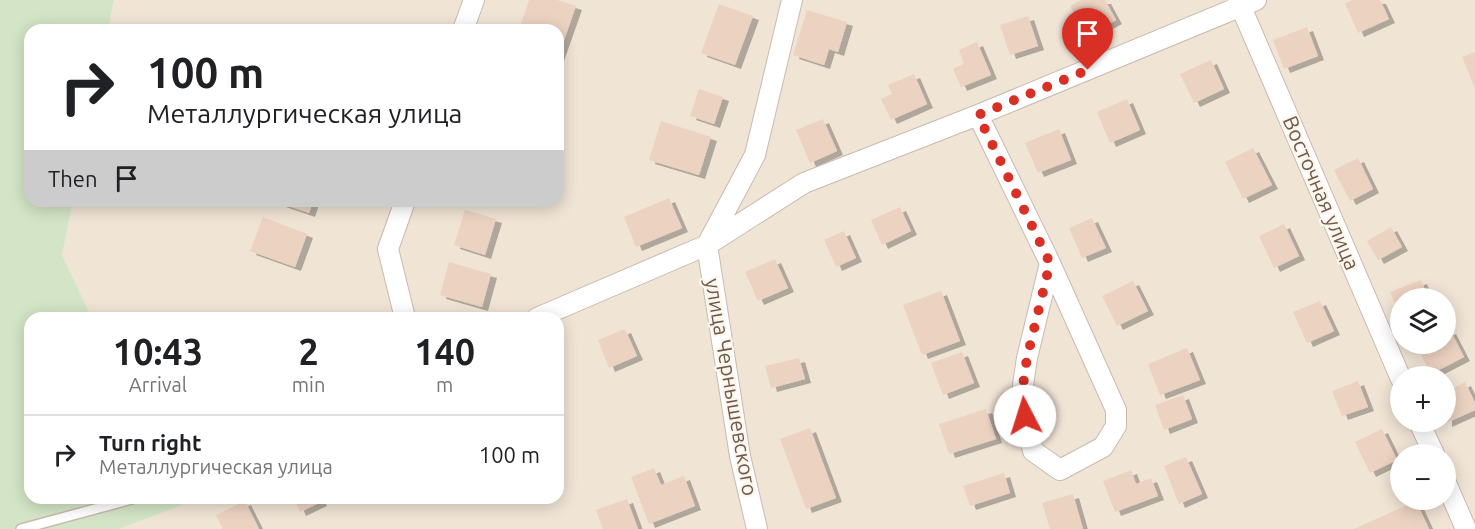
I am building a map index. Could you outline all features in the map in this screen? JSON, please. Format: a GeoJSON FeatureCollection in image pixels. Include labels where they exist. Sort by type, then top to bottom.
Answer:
{"type":"FeatureCollection","features":[{"type":"Feature","properties":{"kind":"street"},"geometry":{"type":"LineString","coordinates":[[465,24],[474,0]]}},
{"type":"Feature","properties":{"kind":"street"},"geometry":{"type":"LineString","coordinates":[[707,245],[755,155],[792,0]]}},
{"type":"Feature","properties":{"kind":"street"},"geometry":{"type":"LineString","coordinates":[[551,312],[707,245],[804,183],[978,115],[1245,2]]}},
{"type":"Feature","properties":{"kind":"street","name":"Восточная улица"},"geometry":{"type":"LineString","coordinates":[[1245,2],[1396,366]]}},
{"type":"Feature","properties":{"kind":"street"},"geometry":{"type":"LineString","coordinates":[[978,115],[1050,263],[1116,410],[1116,426],[1103,447],[1060,470],[1033,452],[1021,399],[1027,358],[1050,263]]}},
{"type":"Feature","properties":{"kind":"street"},"geometry":{"type":"LineString","coordinates":[[403,207],[388,249],[404,312]]}},
{"type":"Feature","properties":{"kind":"street","name":"улица Чернышевского"},"geometry":{"type":"LineString","coordinates":[[707,245],[740,456],[757,529]]}},
{"type":"Feature","properties":{"kind":"street"},"geometry":{"type":"LineString","coordinates":[[1456,506],[1466,529]]}},
{"type":"Feature","properties":{"kind":"lane"},"geometry":{"type":"LineString","coordinates":[[21,529],[114,504]]}},
{"type":"Feature","properties":{"kind":"shaded area"},"geometry":{"type":"Polygon","coordinates":[[[114,0],[1475,0],[1475,529],[119,529],[182,504],[564,504],[564,312],[89,312],[62,255],[72,207],[564,207],[564,24],[109,24],[114,0]]]}},
{"type":"Feature","properties":{"kind":"green space"},"geometry":{"type":"Polygon","coordinates":[[[0,0],[114,0],[109,24],[24,24],[24,207],[72,207],[62,255],[89,312],[24,312],[24,504],[182,505],[119,529],[0,529],[0,0]]]}},
{"type":"Feature","properties":{"kind":"building"},"geometry":{"type":"Polygon","coordinates":[[[529,0],[557,0],[576,6],[564,40],[564,24],[521,24],[529,0]]]}},
{"type":"Feature","properties":{"kind":"building"},"geometry":{"type":"Polygon","coordinates":[[[1081,0],[1105,0],[1116,20],[1087,36],[1070,6],[1081,0]]]}},
{"type":"Feature","properties":{"kind":"building"},"geometry":{"type":"Polygon","coordinates":[[[1353,0],[1380,0],[1389,19],[1358,33],[1345,3],[1353,0]]]}},
{"type":"Feature","properties":{"kind":"building"},"geometry":{"type":"Polygon","coordinates":[[[719,4],[753,16],[735,65],[701,53],[719,4]]]}},
{"type":"Feature","properties":{"kind":"building"},"geometry":{"type":"Polygon","coordinates":[[[807,10],[847,22],[838,52],[829,49],[824,65],[793,55],[807,10]]]}},
{"type":"Feature","properties":{"kind":"building"},"geometry":{"type":"Polygon","coordinates":[[[1028,16],[1038,46],[1010,55],[1000,25],[1028,16]]]}},
{"type":"Feature","properties":{"kind":"building"},"geometry":{"type":"Polygon","coordinates":[[[1307,27],[1318,56],[1284,69],[1273,40],[1307,27]]]}},
{"type":"Feature","properties":{"kind":"building"},"geometry":{"type":"Polygon","coordinates":[[[977,42],[991,75],[961,87],[953,69],[964,64],[959,50],[977,42]]]}},
{"type":"Feature","properties":{"kind":"building"},"geometry":{"type":"Polygon","coordinates":[[[1475,52],[1475,88],[1462,57],[1475,52]]]}},
{"type":"Feature","properties":{"kind":"building"},"geometry":{"type":"Polygon","coordinates":[[[1211,60],[1224,89],[1194,103],[1180,74],[1211,60]]]}},
{"type":"Feature","properties":{"kind":"building"},"geometry":{"type":"Polygon","coordinates":[[[914,74],[927,104],[891,120],[881,99],[892,94],[888,85],[914,74]]]}},
{"type":"Feature","properties":{"kind":"building"},"geometry":{"type":"Polygon","coordinates":[[[699,89],[723,97],[714,124],[690,116],[699,89]]]}},
{"type":"Feature","properties":{"kind":"building"},"geometry":{"type":"Polygon","coordinates":[[[1127,99],[1140,130],[1110,143],[1097,112],[1127,99]]]}},
{"type":"Feature","properties":{"kind":"building"},"geometry":{"type":"Polygon","coordinates":[[[823,119],[837,151],[810,163],[796,130],[823,119]]]}},
{"type":"Feature","properties":{"kind":"building"},"geometry":{"type":"Polygon","coordinates":[[[661,121],[711,137],[699,175],[649,160],[661,121]]]}},
{"type":"Feature","properties":{"kind":"building"},"geometry":{"type":"Polygon","coordinates":[[[1059,129],[1071,160],[1038,173],[1025,143],[1059,129]]]}},
{"type":"Feature","properties":{"kind":"building"},"geometry":{"type":"Polygon","coordinates":[[[1253,148],[1272,185],[1243,199],[1225,162],[1253,148]]]}},
{"type":"Feature","properties":{"kind":"building"},"geometry":{"type":"Polygon","coordinates":[[[1358,158],[1373,189],[1350,201],[1334,170],[1358,158]]]}},
{"type":"Feature","properties":{"kind":"building"},"geometry":{"type":"Polygon","coordinates":[[[669,198],[682,228],[636,247],[624,217],[669,198]]]}},
{"type":"Feature","properties":{"kind":"building"},"geometry":{"type":"Polygon","coordinates":[[[292,207],[311,207],[309,213],[292,207]]]}},
{"type":"Feature","properties":{"kind":"building"},"geometry":{"type":"Polygon","coordinates":[[[900,207],[911,231],[882,245],[871,220],[900,207]]]}},
{"type":"Feature","properties":{"kind":"building"},"geometry":{"type":"Polygon","coordinates":[[[465,210],[496,219],[485,255],[454,245],[465,210]]]}},
{"type":"Feature","properties":{"kind":"building"},"geometry":{"type":"Polygon","coordinates":[[[263,217],[307,234],[295,267],[250,251],[263,217]]]}},
{"type":"Feature","properties":{"kind":"building"},"geometry":{"type":"Polygon","coordinates":[[[1092,218],[1106,248],[1082,258],[1069,228],[1092,218]]]}},
{"type":"Feature","properties":{"kind":"building"},"geometry":{"type":"Polygon","coordinates":[[[1284,224],[1299,256],[1274,268],[1259,236],[1284,224]]]}},
{"type":"Feature","properties":{"kind":"building"},"geometry":{"type":"Polygon","coordinates":[[[1391,227],[1402,247],[1378,260],[1367,241],[1391,227]]]}},
{"type":"Feature","properties":{"kind":"building"},"geometry":{"type":"Polygon","coordinates":[[[844,231],[856,258],[836,267],[824,240],[844,231]]]}},
{"type":"Feature","properties":{"kind":"building"},"geometry":{"type":"Polygon","coordinates":[[[775,259],[788,288],[758,301],[745,272],[775,259]]]}},
{"type":"Feature","properties":{"kind":"building"},"geometry":{"type":"Polygon","coordinates":[[[449,262],[491,274],[482,307],[440,295],[449,262]]]}},
{"type":"Feature","properties":{"kind":"building"},"geometry":{"type":"Polygon","coordinates":[[[1421,280],[1424,288],[1400,288],[1421,280]]]}},
{"type":"Feature","properties":{"kind":"building"},"geometry":{"type":"Polygon","coordinates":[[[1133,281],[1148,311],[1117,326],[1102,296],[1133,281]]]}},
{"type":"Feature","properties":{"kind":"building"},"geometry":{"type":"Polygon","coordinates":[[[941,291],[960,341],[922,355],[903,305],[941,291]]]}},
{"type":"Feature","properties":{"kind":"building"},"geometry":{"type":"Polygon","coordinates":[[[1320,301],[1334,331],[1307,343],[1293,312],[1320,301]]]}},
{"type":"Feature","properties":{"kind":"building"},"geometry":{"type":"Polygon","coordinates":[[[625,329],[637,356],[609,368],[598,340],[625,329]]]}},
{"type":"Feature","properties":{"kind":"building"},"geometry":{"type":"Polygon","coordinates":[[[1456,342],[1464,357],[1447,366],[1427,366],[1421,354],[1456,354],[1456,342]]]}},
{"type":"Feature","properties":{"kind":"building"},"geometry":{"type":"Polygon","coordinates":[[[1187,348],[1200,380],[1160,395],[1148,364],[1187,348]]]}},
{"type":"Feature","properties":{"kind":"building"},"geometry":{"type":"Polygon","coordinates":[[[962,352],[974,383],[943,395],[931,363],[962,352]]]}},
{"type":"Feature","properties":{"kind":"building"},"geometry":{"type":"Polygon","coordinates":[[[799,358],[805,379],[771,388],[765,366],[799,358]]]}},
{"type":"Feature","properties":{"kind":"building"},"geometry":{"type":"Polygon","coordinates":[[[1358,381],[1368,407],[1342,416],[1332,391],[1358,381]]]}},
{"type":"Feature","properties":{"kind":"building"},"geometry":{"type":"Polygon","coordinates":[[[1465,382],[1475,403],[1475,410],[1456,419],[1456,387],[1465,382]]]}},
{"type":"Feature","properties":{"kind":"building"},"geometry":{"type":"Polygon","coordinates":[[[1183,395],[1192,419],[1164,430],[1155,405],[1183,395]]]}},
{"type":"Feature","properties":{"kind":"building"},"geometry":{"type":"Polygon","coordinates":[[[986,409],[996,439],[949,454],[939,424],[986,409]]]}},
{"type":"Feature","properties":{"kind":"building"},"geometry":{"type":"Polygon","coordinates":[[[810,428],[836,498],[806,509],[780,439],[810,428]]]}},
{"type":"Feature","properties":{"kind":"building"},"geometry":{"type":"Polygon","coordinates":[[[1382,429],[1390,446],[1390,463],[1370,473],[1355,442],[1382,429]]]}},
{"type":"Feature","properties":{"kind":"building"},"geometry":{"type":"Polygon","coordinates":[[[1186,457],[1202,494],[1179,504],[1164,466],[1186,457]]]}},
{"type":"Feature","properties":{"kind":"building"},"geometry":{"type":"Polygon","coordinates":[[[654,468],[661,485],[684,476],[695,506],[649,524],[631,477],[654,468]]]}},
{"type":"Feature","properties":{"kind":"building"},"geometry":{"type":"Polygon","coordinates":[[[1131,470],[1136,484],[1151,478],[1158,496],[1115,512],[1103,481],[1131,470]]]}},
{"type":"Feature","properties":{"kind":"building"},"geometry":{"type":"Polygon","coordinates":[[[1004,473],[1010,493],[970,506],[963,486],[1004,473]]]}},
{"type":"Feature","properties":{"kind":"building"},"geometry":{"type":"Polygon","coordinates":[[[1073,494],[1083,529],[1050,529],[1042,503],[1073,494]]]}},
{"type":"Feature","properties":{"kind":"building"},"geometry":{"type":"Polygon","coordinates":[[[627,499],[638,529],[603,529],[596,510],[627,499]]]}},
{"type":"Feature","properties":{"kind":"building"},"geometry":{"type":"Polygon","coordinates":[[[239,504],[246,504],[259,529],[223,529],[216,515],[239,504]]]}},
{"type":"Feature","properties":{"kind":"building"},"geometry":{"type":"Polygon","coordinates":[[[297,504],[317,504],[300,512],[297,504]]]}},
{"type":"Feature","properties":{"kind":"building"},"geometry":{"type":"Polygon","coordinates":[[[1396,510],[1420,510],[1429,529],[1354,529],[1396,510]]]}},
{"type":"Feature","properties":{"kind":"route"},"geometry":{"type":"LineString","coordinates":[[1025,416],[1021,399],[1027,358],[1050,263],[978,115],[1088,70]]}}]}
